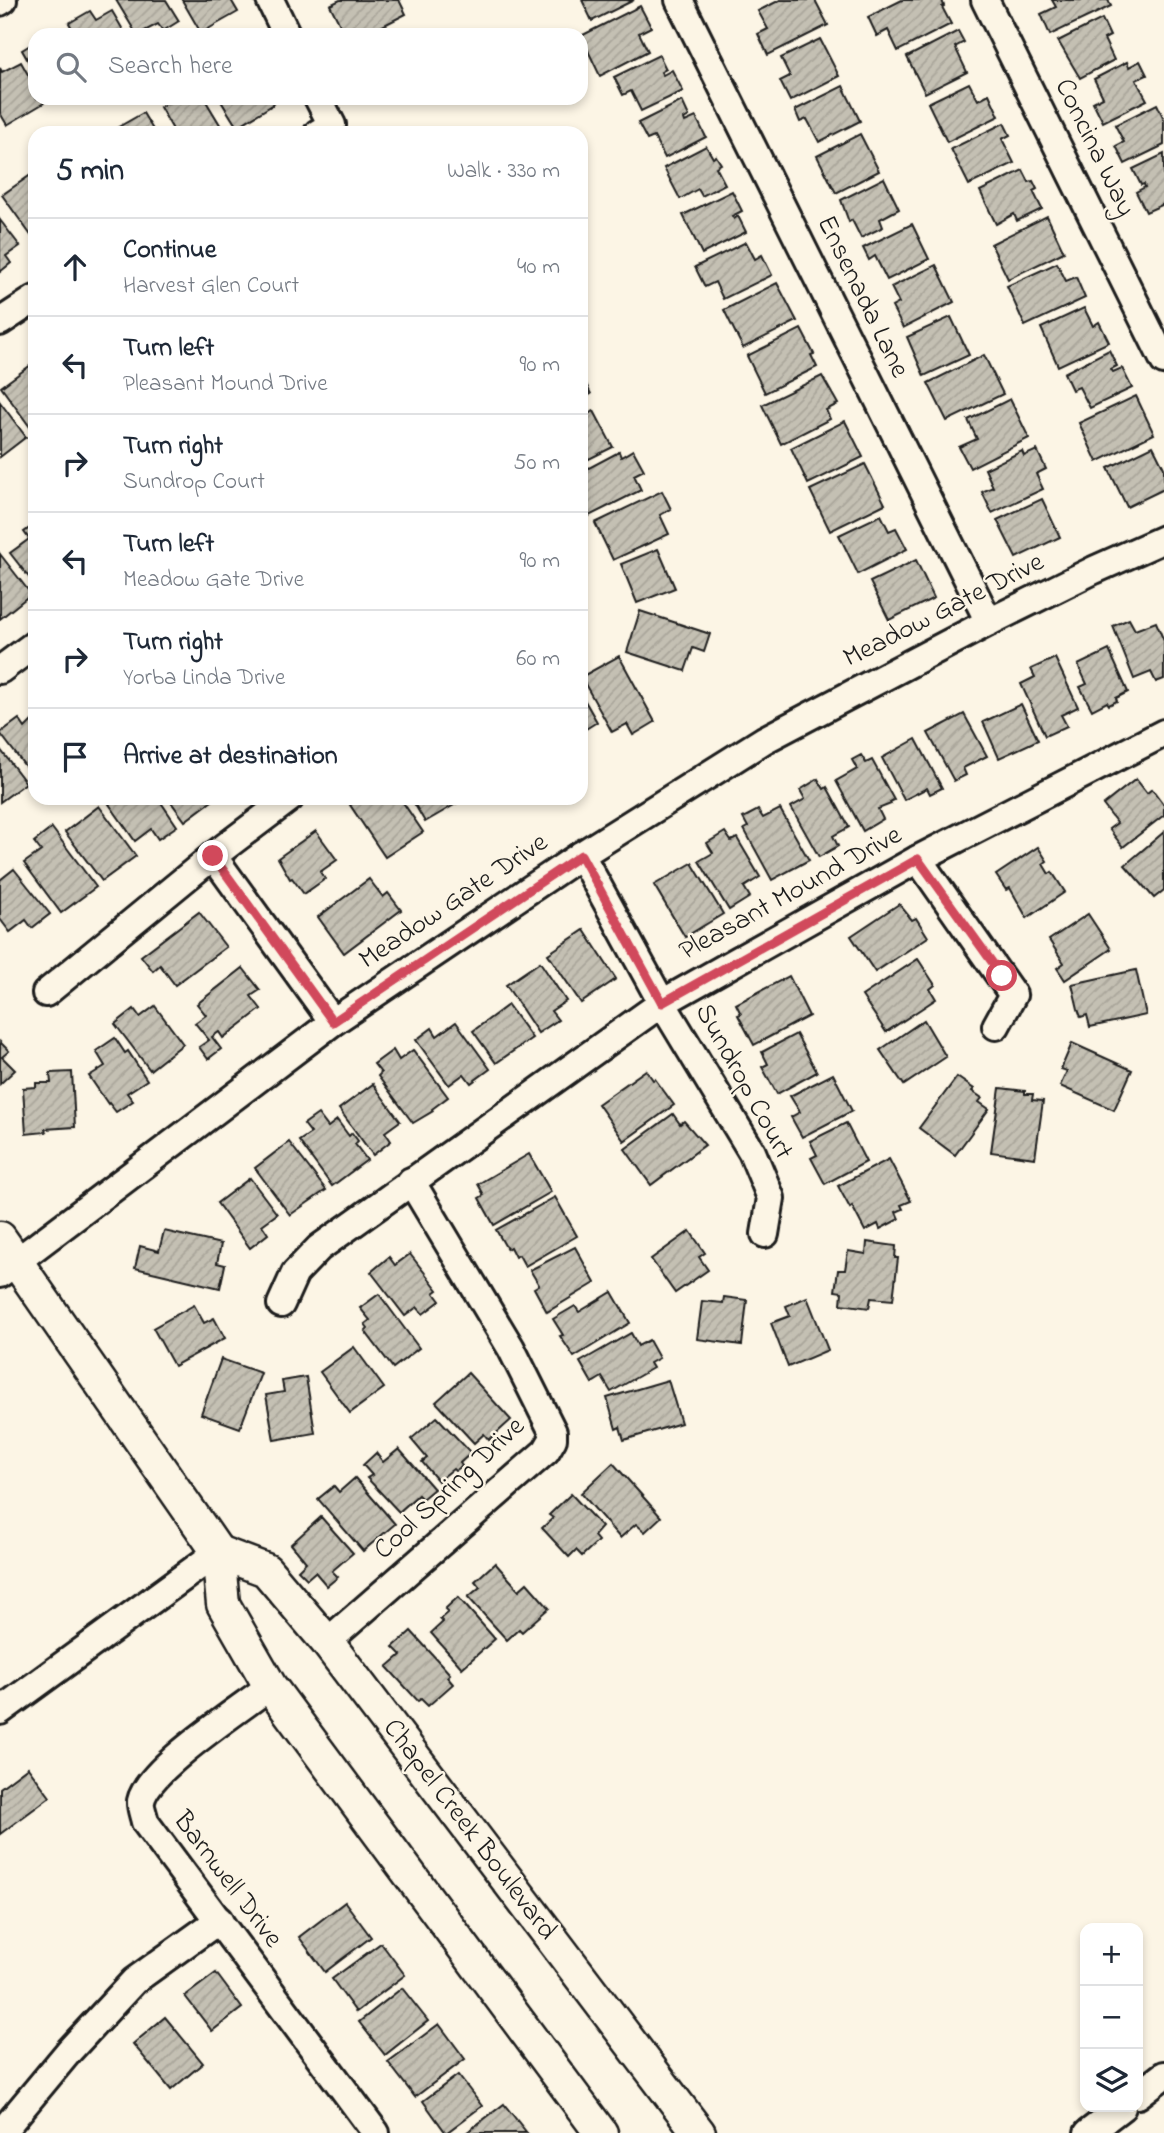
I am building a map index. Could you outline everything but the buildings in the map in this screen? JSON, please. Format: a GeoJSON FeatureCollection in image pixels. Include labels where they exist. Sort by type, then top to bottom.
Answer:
{"type":"FeatureCollection","features":[{"type":"Feature","properties":{"kind":"main road"},"geometry":{"type":"LineString","coordinates":[[6,1258],[218,1552],[223,1604],[270,1686],[601,2133]]}},
{"type":"Feature","properties":{"kind":"main road","name":"Chapel Creek Boulevard"},"geometry":{"type":"LineString","coordinates":[[218,1552],[266,1570],[327,1642],[699,2133]]}},
{"type":"Feature","properties":{"kind":"street"},"geometry":{"type":"LineString","coordinates":[[270,0],[284,28]]}},
{"type":"Feature","properties":{"kind":"street","name":"Ensenada Lane"},"geometry":{"type":"LineString","coordinates":[[679,0],[989,622]]}},
{"type":"Feature","properties":{"kind":"street","name":"Concina Way"},"geometry":{"type":"LineString","coordinates":[[985,0],[1164,361]]}},
{"type":"Feature","properties":{"kind":"street"},"geometry":{"type":"LineString","coordinates":[[322,105],[330,126]]}},
{"type":"Feature","properties":{"kind":"street"},"geometry":{"type":"LineString","coordinates":[[0,322],[28,304]]}},
{"type":"Feature","properties":{"kind":"street","name":"Meadow Gate Drive"},"geometry":{"type":"LineString","coordinates":[[6,1258],[333,1022],[581,855],[764,740],[989,622],[1164,539]]}},
{"type":"Feature","properties":{"kind":"street"},"geometry":{"type":"LineString","coordinates":[[0,670],[28,649]]}},
{"type":"Feature","properties":{"kind":"street","name":"Pleasant Mound Drive"},"geometry":{"type":"LineString","coordinates":[[281,1304],[295,1273],[319,1248],[662,1003],[918,859],[1161,740]]}},
{"type":"Feature","properties":{"kind":"street"},"geometry":{"type":"LineString","coordinates":[[46,993],[213,856],[281,805]]}},
{"type":"Feature","properties":{"kind":"street","name":"Sundrop Court"},"geometry":{"type":"LineString","coordinates":[[581,855],[662,1003],[752,1152],[771,1198],[765,1234]]}},
{"type":"Feature","properties":{"kind":"street"},"geometry":{"type":"LineString","coordinates":[[213,856],[333,1022]]}},
{"type":"Feature","properties":{"kind":"street"},"geometry":{"type":"LineString","coordinates":[[918,859],[1013,995],[996,1026]]}},
{"type":"Feature","properties":{"kind":"street","name":"Cool Spring Drive"},"geometry":{"type":"LineString","coordinates":[[327,1642],[546,1451],[553,1440],[553,1432],[511,1348],[411,1181]]}},
{"type":"Feature","properties":{"kind":"street"},"geometry":{"type":"LineString","coordinates":[[0,1711],[218,1552]]}},
{"type":"Feature","properties":{"kind":"street","name":"Barnwell Drive"},"geometry":{"type":"LineString","coordinates":[[270,1686],[165,1766],[148,1785],[141,1802],[145,1822],[376,2133]]}},
{"type":"Feature","properties":{"kind":"street"},"geometry":{"type":"LineString","coordinates":[[1,2133],[70,2050],[134,1981],[219,1920]]}},
{"type":"Feature","properties":{"kind":"street"},"geometry":{"type":"LineString","coordinates":[[1143,2091],[1164,2075]]}},
{"type":"Feature","properties":{"kind":"street"},"geometry":{"type":"LineString","coordinates":[[1087,2133],[1115,2112]]}},
{"type":"Feature","properties":{"kind":"route"},"geometry":{"type":"LineString","coordinates":[[213,856],[333,1022],[581,855],[662,1003],[918,859],[1002,976]]}}]}
